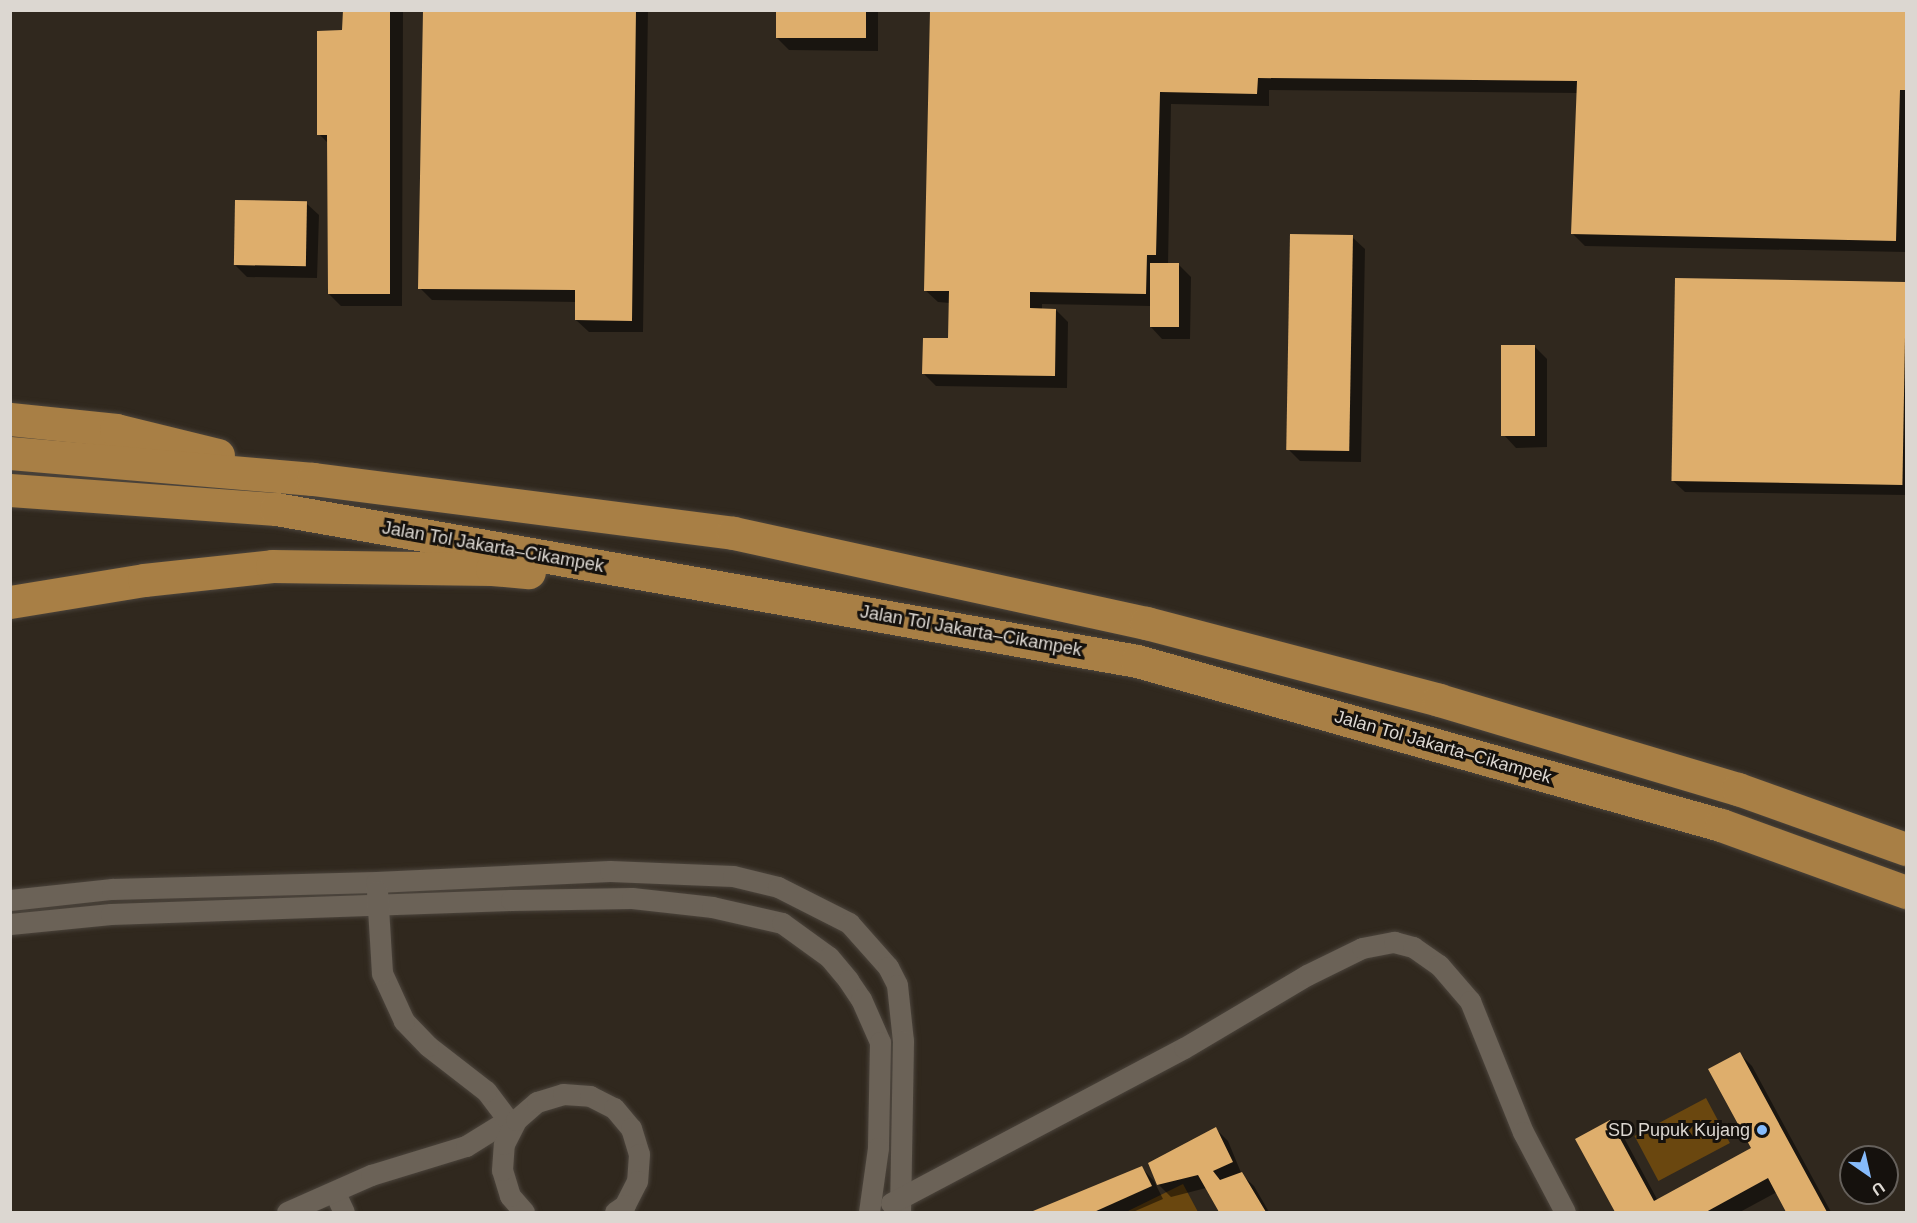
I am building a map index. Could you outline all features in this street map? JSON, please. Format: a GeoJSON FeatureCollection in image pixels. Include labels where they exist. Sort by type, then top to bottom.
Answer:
{"type":"FeatureCollection","features":[{"type":"Feature","properties":{"kind":"highway"},"geometry":{"type":"LineString","coordinates":[[10,420],[116,430],[313,479]]}},
{"type":"Feature","properties":{"kind":"highway"},"geometry":{"type":"LineString","coordinates":[[10,453],[313,479],[733,533],[1146,623],[1439,700],[1727,785],[1906,849]]}},
{"type":"Feature","properties":{"kind":"highway","name":"Jalan Tol Jakarta–Cikampek"},"geometry":{"type":"LineString","coordinates":[[10,490],[276,509],[734,588],[1137,661],[1720,825],[1906,892]]}},
{"type":"Feature","properties":{"kind":"highway"},"geometry":{"type":"LineString","coordinates":[[10,602],[144,580],[272,566],[492,569],[734,588]]}},
{"type":"Feature","properties":{"kind":"street"},"geometry":{"type":"LineString","coordinates":[[10,900],[112,889],[376,882],[610,871],[733,876],[778,887],[849,923],[888,967],[897,985],[903,1041],[903,1149],[899,1206]]}},
{"type":"Feature","properties":{"kind":"street"},"geometry":{"type":"LineString","coordinates":[[376,882],[382,973],[404,1021],[428,1046],[486,1091],[512,1120]]}},
{"type":"Feature","properties":{"kind":"street"},"geometry":{"type":"LineString","coordinates":[[10,924],[111,914],[632,898],[712,907],[782,923],[830,957],[861,999],[880,1042],[878,1148],[872,1212],[899,1206],[1184,1048],[1307,975],[1362,948],[1394,942],[1413,947],[1439,965],[1470,1001],[1523,1132],[1565,1212]]}},
{"type":"Feature","properties":{"kind":"street"},"geometry":{"type":"LineString","coordinates":[[287,1212],[335,1193],[371,1174],[466,1146],[512,1120],[537,1102],[563,1094],[590,1096],[614,1108],[631,1128],[639,1154],[637,1181],[625,1205],[615,1212]]}},
{"type":"Feature","properties":{"kind":"street"},"geometry":{"type":"LineString","coordinates":[[512,1120],[504,1144],[502,1170],[510,1196],[524,1212]]}},
{"type":"Feature","properties":{"kind":"street"},"geometry":{"type":"LineString","coordinates":[[335,1193],[344,1212]]}},
{"type":"Feature","properties":{"kind":"shaded area"},"geometry":{"type":"Polygon","coordinates":[[[1706,1098],[1730,1143],[1658,1181],[1634,1136],[1706,1098]]]}},
{"type":"Feature","properties":{"kind":"shaded area"},"geometry":{"type":"Polygon","coordinates":[[[1183,1184],[1198,1212],[1126,1212],[1183,1184]]]}},
{"type":"Feature","properties":{"kind":"building"},"geometry":{"type":"Polygon","coordinates":[[[343,10],[390,10],[390,294],[328,294],[327,135],[317,135],[317,31],[342,30],[343,10]]]}},
{"type":"Feature","properties":{"kind":"building"},"geometry":{"type":"Polygon","coordinates":[[[423,10],[636,10],[632,321],[575,320],[575,290],[418,289],[423,10]]]}},
{"type":"Feature","properties":{"kind":"building"},"geometry":{"type":"Polygon","coordinates":[[[776,10],[866,10],[866,38],[776,38],[776,10]]]}},
{"type":"Feature","properties":{"kind":"building"},"geometry":{"type":"Polygon","coordinates":[[[930,10],[1906,10],[1906,90],[1900,90],[1896,241],[1571,234],[1577,81],[1258,78],[1257,94],[1160,92],[1156,255],[1147,255],[1146,294],[1030,292],[1030,308],[1056,309],[1055,376],[922,374],[923,338],[948,338],[949,291],[924,291],[930,10]]]}},
{"type":"Feature","properties":{"kind":"building"},"geometry":{"type":"Polygon","coordinates":[[[235,200],[307,201],[306,266],[234,265],[235,200]]]}},
{"type":"Feature","properties":{"kind":"building"},"geometry":{"type":"Polygon","coordinates":[[[1290,234],[1353,235],[1349,451],[1286,450],[1290,234]]]}},
{"type":"Feature","properties":{"kind":"building"},"geometry":{"type":"Polygon","coordinates":[[[1150,263],[1179,263],[1179,327],[1150,327],[1150,263]]]}},
{"type":"Feature","properties":{"kind":"building"},"geometry":{"type":"Polygon","coordinates":[[[1675,278],[1906,282],[1902,485],[1671,481],[1675,278]]]}},
{"type":"Feature","properties":{"kind":"building"},"geometry":{"type":"Polygon","coordinates":[[[1501,345],[1535,345],[1535,436],[1501,436],[1501,345]]]}},
{"type":"Feature","properties":{"kind":"building","name":"SD Pupuk Kujang"},"geometry":{"type":"Polygon","coordinates":[[[1740,1052],[1827,1212],[1786,1212],[1768,1178],[1706,1212],[1615,1212],[1575,1139],[1610,1120],[1654,1201],[1751,1148],[1708,1069],[1740,1052]]]}},
{"type":"Feature","properties":{"kind":"building"},"geometry":{"type":"Polygon","coordinates":[[[1216,1127],[1233,1162],[1213,1171],[1220,1180],[1242,1172],[1266,1212],[1219,1212],[1198,1175],[1157,1185],[1148,1163],[1216,1127]]]}},
{"type":"Feature","properties":{"kind":"building"},"geometry":{"type":"Polygon","coordinates":[[[1142,1166],[1152,1186],[1094,1212],[1033,1211],[1142,1166]]]}},
{"type":"Feature","properties":{"kind":"place","name":"SD Pupuk Kujang"},"geometry":{"type":"Point","coordinates":[1762,1130]}}]}
